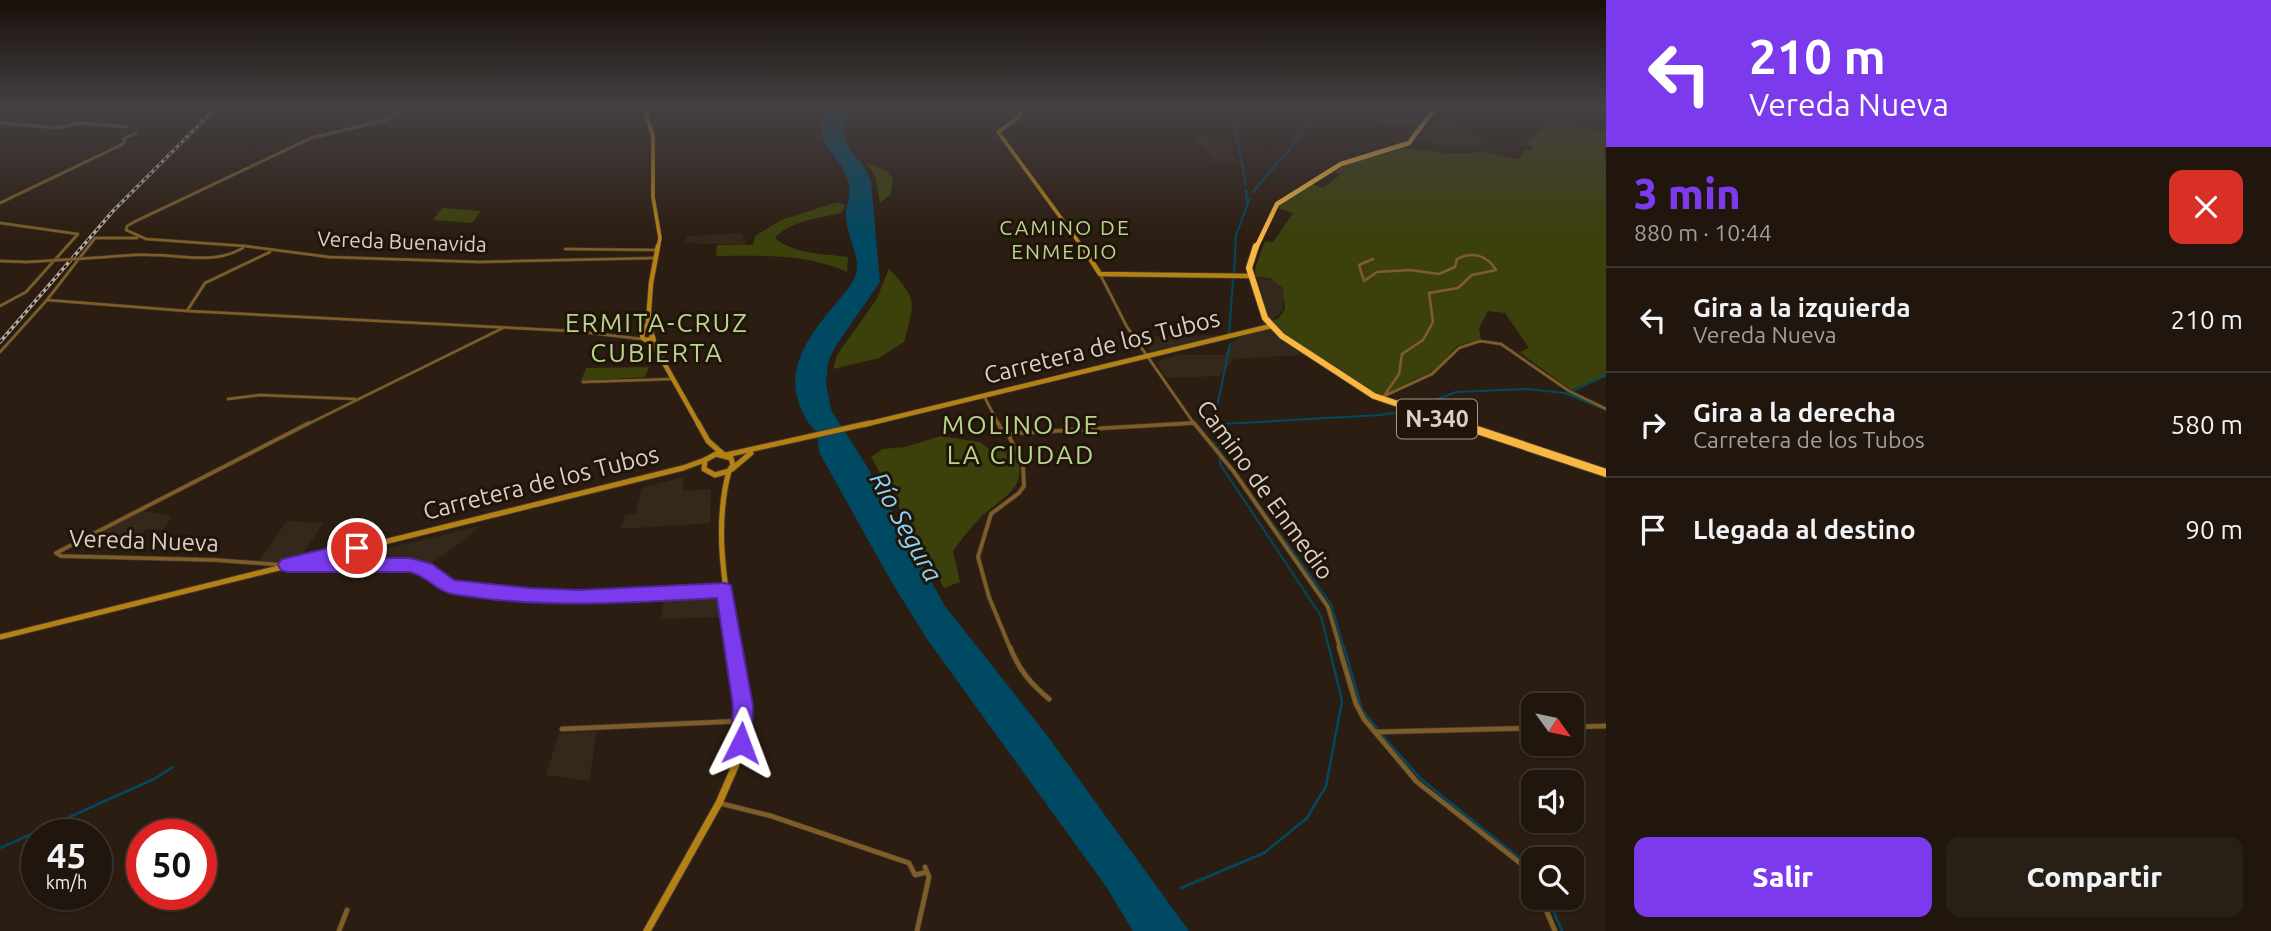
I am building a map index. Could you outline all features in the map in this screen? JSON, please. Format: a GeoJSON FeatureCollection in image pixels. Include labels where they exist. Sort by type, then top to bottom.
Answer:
{"type":"FeatureCollection","features":[{"type":"Feature","properties":{"kind":"highway"},"geometry":{"type":"LineString","coordinates":[[1250,276],[1250,263],[1259,239],[1279,202],[1341,164],[1382,151]]}},
{"type":"Feature","properties":{"kind":"highway","name":"N-340"},"geometry":{"type":"LineString","coordinates":[[1250,276],[1270,326],[1381,397],[1606,473]]}},
{"type":"Feature","properties":{"kind":"main road"},"geometry":{"type":"LineString","coordinates":[[643,336],[648,323],[651,283],[660,237],[653,198],[653,151]]}},
{"type":"Feature","properties":{"kind":"main road","name":"Camino de Enmedio"},"geometry":{"type":"LineString","coordinates":[[1013,151],[1060,214],[1100,274]]}},
{"type":"Feature","properties":{"kind":"main road"},"geometry":{"type":"LineString","coordinates":[[1100,274],[1250,276]]}},
{"type":"Feature","properties":{"kind":"main road","name":"Carretera de los Tubos"},"geometry":{"type":"LineString","coordinates":[[1255,330],[1264,324],[1265,317]]}},
{"type":"Feature","properties":{"kind":"main road"},"geometry":{"type":"LineString","coordinates":[[648,323],[655,347]]}},
{"type":"Feature","properties":{"kind":"main road","name":"Carretera de los Tubos"},"geometry":{"type":"LineString","coordinates":[[725,455],[810,438],[1270,326]]}},
{"type":"Feature","properties":{"kind":"main road","name":"Carretera de los Tubos"},"geometry":{"type":"LineString","coordinates":[[1255,330],[1282,336]]}},
{"type":"Feature","properties":{"kind":"main road"},"geometry":{"type":"LineString","coordinates":[[643,336],[652,334]]}},
{"type":"Feature","properties":{"kind":"main road"},"geometry":{"type":"LineString","coordinates":[[643,336],[655,347],[708,441],[733,463],[723,492],[721,556],[743,721],[736,764],[719,803],[647,931]]}},
{"type":"Feature","properties":{"kind":"main road"},"geometry":{"type":"LineString","coordinates":[[708,441],[704,469],[716,477],[723,492]]}},
{"type":"Feature","properties":{"kind":"main road","name":"Carretera de los Tubos"},"geometry":{"type":"LineString","coordinates":[[730,470],[754,451]]}},
{"type":"Feature","properties":{"kind":"main road"},"geometry":{"type":"LineString","coordinates":[[707,458],[725,455]]}},
{"type":"Feature","properties":{"kind":"main road","name":"Carretera de los Tubos"},"geometry":{"type":"LineString","coordinates":[[0,637],[683,468],[707,458]]}},
{"type":"Feature","properties":{"kind":"main road","name":"Carretera de los Tubos"},"geometry":{"type":"LineString","coordinates":[[683,468],[704,469]]}},
{"type":"Feature","properties":{"kind":"main road"},"geometry":{"type":"LineString","coordinates":[[711,474],[720,475],[730,470]]}},
{"type":"Feature","properties":{"kind":"street"},"geometry":{"type":"LineString","coordinates":[[0,204],[108,151]]}},
{"type":"Feature","properties":{"kind":"street"},"geometry":{"type":"LineString","coordinates":[[139,238],[126,230],[127,226],[283,151]]}},
{"type":"Feature","properties":{"kind":"street"},"geometry":{"type":"LineString","coordinates":[[0,223],[78,234],[26,292],[0,306]]}},
{"type":"Feature","properties":{"kind":"street","name":"Vereda Buenavida"},"geometry":{"type":"LineString","coordinates":[[47,300],[79,263],[82,254],[95,238],[139,238],[245,246],[329,257],[448,262],[657,258]]}},
{"type":"Feature","properties":{"kind":"street"},"geometry":{"type":"LineString","coordinates":[[0,261],[27,262],[157,254],[208,260],[229,256],[245,246]]}},
{"type":"Feature","properties":{"kind":"street"},"geometry":{"type":"LineString","coordinates":[[565,249],[659,250]]}},
{"type":"Feature","properties":{"kind":"street"},"geometry":{"type":"LineString","coordinates":[[187,311],[205,283],[272,251]]}},
{"type":"Feature","properties":{"kind":"street"},"geometry":{"type":"LineString","coordinates":[[1373,259],[1359,265],[1364,281],[1377,272],[1445,272],[1455,267],[1457,259],[1464,255],[1484,257],[1496,267],[1494,272],[1472,275],[1458,288],[1429,293],[1433,322],[1423,340],[1402,355],[1399,374],[1381,397]]}},
{"type":"Feature","properties":{"kind":"street","name":"Camino de Enmedio"},"geometry":{"type":"LineString","coordinates":[[1100,274],[1125,322],[1147,356],[1328,607],[1356,704],[1417,782],[1521,864]]}},
{"type":"Feature","properties":{"kind":"street"},"geometry":{"type":"LineString","coordinates":[[0,352],[47,300],[187,311],[643,336]]}},
{"type":"Feature","properties":{"kind":"street","name":"Vereda Nueva"},"geometry":{"type":"LineString","coordinates":[[503,328],[63,548],[56,555],[287,565],[410,565],[426,569],[449,587],[530,596],[578,598],[725,590]]}},
{"type":"Feature","properties":{"kind":"street"},"geometry":{"type":"LineString","coordinates":[[1381,397],[1432,374],[1459,348],[1480,341],[1502,344],[1569,391],[1606,409]]}},
{"type":"Feature","properties":{"kind":"street"},"geometry":{"type":"LineString","coordinates":[[583,382],[674,379]]}},
{"type":"Feature","properties":{"kind":"street"},"geometry":{"type":"LineString","coordinates":[[228,399],[260,395],[358,399]]}},
{"type":"Feature","properties":{"kind":"street"},"geometry":{"type":"LineString","coordinates":[[984,396],[1003,434],[1194,423]]}},
{"type":"Feature","properties":{"kind":"street"},"geometry":{"type":"LineString","coordinates":[[1008,433],[1023,465],[1024,486],[1019,493],[991,514],[978,557],[989,597],[1018,667],[1028,681],[1049,699]]}},
{"type":"Feature","properties":{"kind":"street"},"geometry":{"type":"LineString","coordinates":[[562,729],[743,721]]}},
{"type":"Feature","properties":{"kind":"street"},"geometry":{"type":"LineString","coordinates":[[1584,727],[1606,726]]}},
{"type":"Feature","properties":{"kind":"street"},"geometry":{"type":"LineString","coordinates":[[1376,732],[1521,728]]}},
{"type":"Feature","properties":{"kind":"street"},"geometry":{"type":"LineString","coordinates":[[719,803],[771,816],[909,863],[915,875],[926,869],[929,877],[917,931]]}},
{"type":"Feature","properties":{"kind":"street"},"geometry":{"type":"LineString","coordinates":[[339,931],[347,909]]}},
{"type":"Feature","properties":{"kind":"street"},"geometry":{"type":"LineString","coordinates":[[1546,910],[1555,931]]}},
{"type":"Feature","properties":{"kind":"shaded area"},"geometry":{"type":"Polygon","coordinates":[[[1206,151],[1233,151],[1236,163],[1215,163],[1206,151]]]}},
{"type":"Feature","properties":{"kind":"shaded area"},"geometry":{"type":"Polygon","coordinates":[[[742,233],[747,245],[684,243],[687,236],[742,233]]]}},
{"type":"Feature","properties":{"kind":"shaded area"},"geometry":{"type":"Polygon","coordinates":[[[1258,278],[1274,280],[1285,286],[1283,310],[1272,320],[1277,336],[1302,355],[1235,359],[1219,376],[1167,378],[1156,362],[1178,355],[1224,355],[1232,342],[1262,324],[1266,310],[1258,278]]]}},
{"type":"Feature","properties":{"kind":"shaded area"},"geometry":{"type":"Polygon","coordinates":[[[1226,335],[1151,352],[1139,337],[1226,335]]]}},
{"type":"Feature","properties":{"kind":"shaded area"},"geometry":{"type":"Polygon","coordinates":[[[683,477],[683,491],[711,489],[710,523],[620,529],[625,515],[636,513],[642,488],[683,477]]]}},
{"type":"Feature","properties":{"kind":"shaded area"},"geometry":{"type":"Polygon","coordinates":[[[136,510],[172,516],[163,530],[146,529],[136,540],[89,533],[136,510]]]}},
{"type":"Feature","properties":{"kind":"shaded area"},"geometry":{"type":"Polygon","coordinates":[[[287,521],[323,523],[300,559],[258,562],[287,521]]]}},
{"type":"Feature","properties":{"kind":"shaded area"},"geometry":{"type":"Polygon","coordinates":[[[480,526],[427,566],[321,564],[480,526]]]}},
{"type":"Feature","properties":{"kind":"shaded area"},"geometry":{"type":"Polygon","coordinates":[[[719,592],[723,617],[661,619],[664,594],[719,592]]]}},
{"type":"Feature","properties":{"kind":"shaded area"},"geometry":{"type":"Polygon","coordinates":[[[597,731],[589,781],[546,775],[559,733],[597,731]]]}},
{"type":"Feature","properties":{"kind":"green space"},"geometry":{"type":"Polygon","coordinates":[[[1390,151],[1453,154],[1482,152],[1519,159],[1523,151],[1605,151],[1606,377],[1571,390],[1519,352],[1529,348],[1505,313],[1488,311],[1479,328],[1481,339],[1457,346],[1435,370],[1381,396],[1274,325],[1272,320],[1278,319],[1285,309],[1283,288],[1270,278],[1256,277],[1255,269],[1265,241],[1273,242],[1293,213],[1278,208],[1281,203],[1312,184],[1323,188],[1340,175],[1334,172],[1358,159],[1390,151]]]}},
{"type":"Feature","properties":{"kind":"green space"},"geometry":{"type":"Polygon","coordinates":[[[866,162],[886,171],[893,178],[891,194],[880,203],[875,176],[866,162]]]}},
{"type":"Feature","properties":{"kind":"green space"},"geometry":{"type":"Polygon","coordinates":[[[838,202],[845,206],[841,213],[796,224],[775,238],[800,250],[848,257],[847,272],[816,261],[766,256],[716,256],[717,245],[753,245],[755,236],[781,220],[838,202]]]}},
{"type":"Feature","properties":{"kind":"green space"},"geometry":{"type":"Polygon","coordinates":[[[442,208],[481,211],[472,223],[433,220],[442,208]]]}},
{"type":"Feature","properties":{"kind":"green space"},"geometry":{"type":"Polygon","coordinates":[[[889,269],[905,288],[912,302],[904,342],[879,358],[833,369],[837,355],[876,300],[889,269]]]}},
{"type":"Feature","properties":{"kind":"green space"},"geometry":{"type":"Polygon","coordinates":[[[649,367],[645,377],[581,381],[586,368],[649,367]]]}},
{"type":"Feature","properties":{"kind":"green space"},"geometry":{"type":"Polygon","coordinates":[[[941,436],[980,442],[992,452],[1015,448],[1019,462],[1019,473],[1013,490],[981,517],[953,551],[960,582],[944,588],[871,457],[883,449],[905,447],[941,436]]]}},
{"type":"Feature","properties":{"kind":"water"},"geometry":{"type":"Polygon","coordinates":[[[830,151],[852,151],[871,182],[880,282],[835,347],[828,362],[826,383],[831,410],[866,465],[945,606],[1046,734],[1189,931],[1133,931],[1107,888],[927,639],[891,581],[819,452],[817,432],[805,418],[795,386],[799,360],[805,347],[820,323],[850,286],[857,269],[846,212],[849,184],[830,151]]]}},
{"type":"Feature","properties":{"kind":"waterway"},"geometry":{"type":"LineString","coordinates":[[1239,151],[1246,184]]}},
{"type":"Feature","properties":{"kind":"waterway"},"geometry":{"type":"LineString","coordinates":[[1253,192],[1286,153]]}},
{"type":"Feature","properties":{"kind":"waterway"},"geometry":{"type":"LineString","coordinates":[[1246,190],[1247,203]]}},
{"type":"Feature","properties":{"kind":"waterway"},"geometry":{"type":"LineString","coordinates":[[1234,274],[1236,235],[1250,198]]}},
{"type":"Feature","properties":{"kind":"waterway"},"geometry":{"type":"LineString","coordinates":[[1229,334],[1233,279]]}},
{"type":"Feature","properties":{"kind":"waterway"},"geometry":{"type":"LineString","coordinates":[[1216,424],[1215,417],[1230,344]]}},
{"type":"Feature","properties":{"kind":"waterway"},"geometry":{"type":"LineString","coordinates":[[1573,391],[1606,375]]}},
{"type":"Feature","properties":{"kind":"waterway"},"geometry":{"type":"LineString","coordinates":[[1414,408],[1456,392],[1526,389],[1565,393],[1606,410]]}},
{"type":"Feature","properties":{"kind":"waterway"},"geometry":{"type":"LineString","coordinates":[[1216,424],[1380,415],[1406,411]]}},
{"type":"Feature","properties":{"kind":"waterway"},"geometry":{"type":"LineString","coordinates":[[1204,425],[1216,424]]}},
{"type":"Feature","properties":{"kind":"waterway"},"geometry":{"type":"LineString","coordinates":[[1216,424],[1220,447]]}},
{"type":"Feature","properties":{"kind":"waterway"},"geometry":{"type":"LineString","coordinates":[[1213,442],[1331,604],[1344,648]]}},
{"type":"Feature","properties":{"kind":"waterway"},"geometry":{"type":"LineString","coordinates":[[1220,458],[1220,464],[1321,616],[1329,648]]}},
{"type":"Feature","properties":{"kind":"waterway"},"geometry":{"type":"LineString","coordinates":[[1181,888],[1264,853],[1307,818],[1326,786],[1342,701],[1329,647]]}},
{"type":"Feature","properties":{"kind":"waterway"},"geometry":{"type":"LineString","coordinates":[[1344,647],[1362,710],[1377,728]]}},
{"type":"Feature","properties":{"kind":"waterway"},"geometry":{"type":"LineString","coordinates":[[1382,735],[1421,779],[1521,859]]}},
{"type":"Feature","properties":{"kind":"waterway"},"geometry":{"type":"LineString","coordinates":[[0,848],[154,779],[173,767]]}},
{"type":"Feature","properties":{"kind":"waterway"},"geometry":{"type":"LineString","coordinates":[[1553,910],[1562,931]]}},
{"type":"Feature","properties":{"kind":"railway"},"geometry":{"type":"LineString","coordinates":[[0,342],[113,211],[173,151]]}},
{"type":"Feature","properties":{"kind":"district","name":"CAMINO DE ENMEDIO"},"geometry":{"type":"Point","coordinates":[1065,240]}},
{"type":"Feature","properties":{"kind":"district","name":"ERMITA-CRUZ CUBIERTA"},"geometry":{"type":"Point","coordinates":[657,338]}},
{"type":"Feature","properties":{"kind":"district","name":"MOLINO DE LA CIUDAD"},"geometry":{"type":"Point","coordinates":[1021,440]}},
{"type":"Feature","properties":{"kind":"route"},"geometry":{"type":"LineString","coordinates":[[357,548],[287,565],[410,565],[426,569],[449,587],[530,596],[578,598],[725,590],[743,706],[741,743]]}},
{"type":"Feature","properties":{"kind":"water label","name":"Río Segura"},"geometry":{"type":"Point","coordinates":[906,527]}}]}
